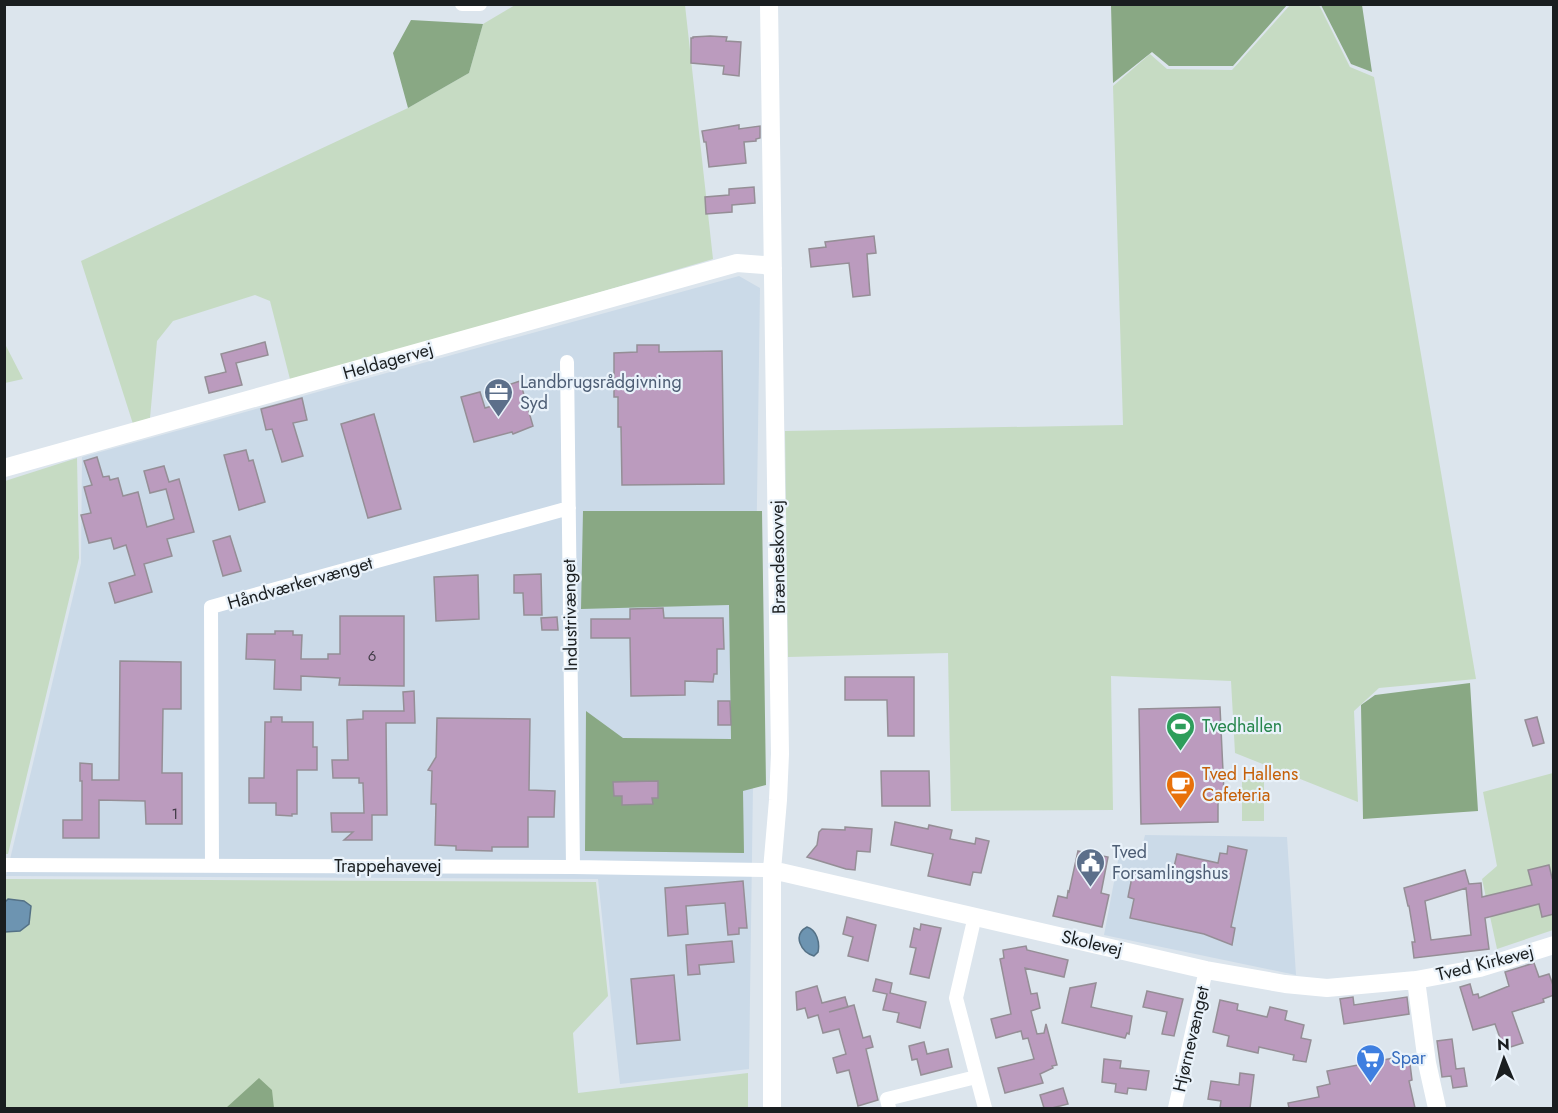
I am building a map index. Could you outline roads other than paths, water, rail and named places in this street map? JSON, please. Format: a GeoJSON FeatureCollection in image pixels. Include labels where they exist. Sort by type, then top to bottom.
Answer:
{"type":"FeatureCollection","features":[{"type":"Feature","properties":{"kind":"street"},"geometry":{"type":"LineString","coordinates":[[462,4],[480,4]]}},
{"type":"Feature","properties":{"kind":"street","name":"Brændeskovvej"},"geometry":{"type":"LineString","coordinates":[[769,4],[780,754],[772,870],[772,1108]]}},
{"type":"Feature","properties":{"kind":"street","name":"Heldagervej"},"geometry":{"type":"LineString","coordinates":[[4,468],[737,263],[773,268]]}},
{"type":"Feature","properties":{"kind":"street","name":"Industrivænget"},"geometry":{"type":"LineString","coordinates":[[567,362],[573,867]]}},
{"type":"Feature","properties":{"kind":"street","name":"Håndværkervænget"},"geometry":{"type":"LineString","coordinates":[[212,866],[211,608],[568,508]]}},
{"type":"Feature","properties":{"kind":"street","name":"Trappehavevej"},"geometry":{"type":"LineString","coordinates":[[4,865],[772,870]]}},
{"type":"Feature","properties":{"kind":"street","name":"Skolevej"},"geometry":{"type":"LineString","coordinates":[[772,870],[1206,970],[1286,984],[1327,988],[1416,980]]}},
{"type":"Feature","properties":{"kind":"street"},"geometry":{"type":"LineString","coordinates":[[975,916],[956,998],[985,1108]]}},
{"type":"Feature","properties":{"kind":"street","name":"Tved Kirkevej"},"geometry":{"type":"LineString","coordinates":[[1416,980],[1480,968],[1554,945]]}},
{"type":"Feature","properties":{"kind":"street","name":"Hjørnevænget"},"geometry":{"type":"LineString","coordinates":[[1175,1108],[1206,970]]}},
{"type":"Feature","properties":{"kind":"street"},"geometry":{"type":"LineString","coordinates":[[1416,980],[1427,1064],[1437,1108]]}},
{"type":"Feature","properties":{"kind":"street"},"geometry":{"type":"LineString","coordinates":[[889,1108],[887,1099],[976,1077]]}},
{"type":"Feature","properties":{"kind":"water"},"geometry":{"type":"Polygon","coordinates":[[[8,899],[24,901],[31,906],[29,924],[20,931],[5,932],[5,902],[8,899]]]}},
{"type":"Feature","properties":{"kind":"water"},"geometry":{"type":"Polygon","coordinates":[[[807,927],[815,934],[819,945],[818,952],[814,956],[805,951],[799,939],[802,930],[807,927]]]}},
{"type":"Feature","properties":{"kind":"place","name":"Landbrugsrådgivning Syd"},"geometry":{"type":"Point","coordinates":[499,418]}},
{"type":"Feature","properties":{"kind":"place","name":"Tvedhallen"},"geometry":{"type":"Point","coordinates":[1181,752]}},
{"type":"Feature","properties":{"kind":"place","name":"Tved Hallens Cafeteria"},"geometry":{"type":"Point","coordinates":[1181,810]}},
{"type":"Feature","properties":{"kind":"place","name":"Tved Forsamlingshus"},"geometry":{"type":"Point","coordinates":[1091,888]}},
{"type":"Feature","properties":{"kind":"place","name":"Spar"},"geometry":{"type":"Point","coordinates":[1370,1084]}}]}
